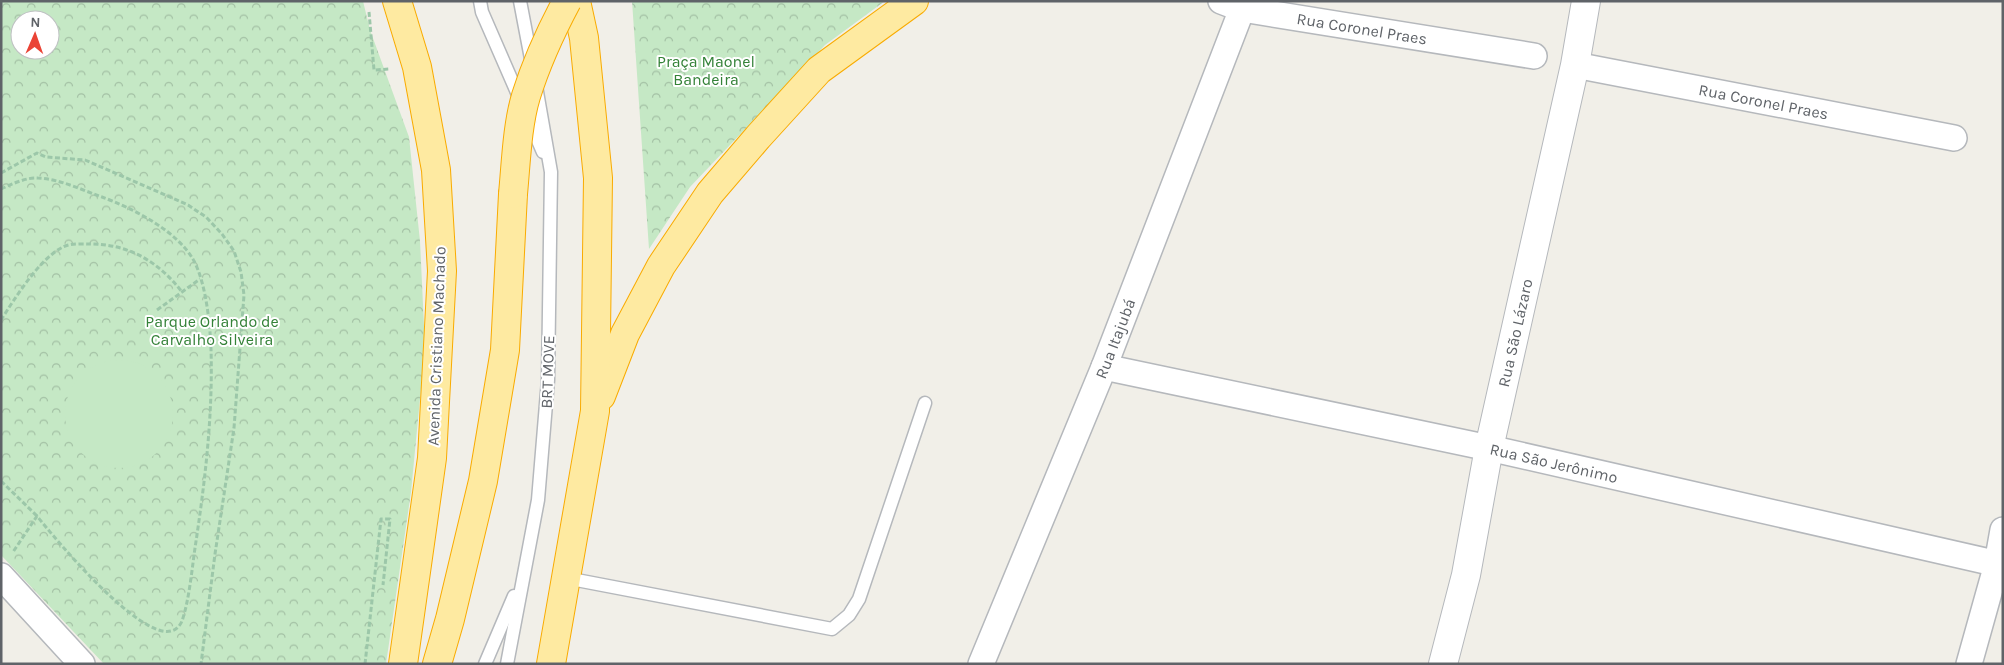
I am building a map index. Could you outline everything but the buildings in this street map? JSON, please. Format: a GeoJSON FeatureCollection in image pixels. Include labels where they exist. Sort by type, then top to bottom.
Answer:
{"type":"FeatureCollection","features":[{"type":"Feature","properties":{"kind":"highway","name":"Avenida Cristiano Machado"},"geometry":{"type":"LineString","coordinates":[[397,1],[417,67],[436,170],[442,271],[432,458],[403,664]]}},
{"type":"Feature","properties":{"kind":"highway"},"geometry":{"type":"LineString","coordinates":[[437,664],[450,619],[483,481],[505,350],[513,194],[518,143],[526,97],[545,47],[567,1]]}},
{"type":"Feature","properties":{"kind":"highway"},"geometry":{"type":"LineString","coordinates":[[551,664],[595,411],[598,178],[584,38],[576,1]]}},
{"type":"Feature","properties":{"kind":"highway"},"geometry":{"type":"LineString","coordinates":[[595,411],[625,334],[662,266],[710,193],[819,70],[914,1]]}},
{"type":"Feature","properties":{"kind":"street","name":"Rua São Lázaro"},"geometry":{"type":"LineString","coordinates":[[1443,664],[1466,575],[1489,448],[1575,65],[1586,1]]}},
{"type":"Feature","properties":{"kind":"street","name":"Rua Coronel Praes"},"geometry":{"type":"LineString","coordinates":[[1232,5],[1534,56]]}},
{"type":"Feature","properties":{"kind":"street","name":"Rua Itajubá"},"geometry":{"type":"LineString","coordinates":[[981,664],[1104,367],[1232,5]]}},
{"type":"Feature","properties":{"kind":"street","name":"Rua Coronel Praes"},"geometry":{"type":"LineString","coordinates":[[1575,65],[1954,138]]}},
{"type":"Feature","properties":{"kind":"street","name":"Rua São Jerônimo"},"geometry":{"type":"LineString","coordinates":[[1104,367],[1489,448],[2000,564]]}},
{"type":"Feature","properties":{"kind":"street"},"geometry":{"type":"LineString","coordinates":[[1969,664],[2000,564],[2003,530]]}},
{"type":"Feature","properties":{"kind":"street"},"geometry":{"type":"LineString","coordinates":[[6,565],[82,664]]}},
{"type":"Feature","properties":{"kind":"lane","name":"BRT MOVE"},"geometry":{"type":"LineString","coordinates":[[480,1],[482,12],[551,172]]}},
{"type":"Feature","properties":{"kind":"lane","name":"BRT MOVE"},"geometry":{"type":"LineString","coordinates":[[507,664],[538,500],[548,380],[551,172],[520,1]]}},
{"type":"Feature","properties":{"kind":"lane"},"geometry":{"type":"LineString","coordinates":[[566,578],[832,629],[849,615],[859,599],[925,403]]}},
{"type":"Feature","properties":{"kind":"lane","name":"BRT MOVE"},"geometry":{"type":"LineString","coordinates":[[485,664],[524,570]]}},
{"type":"Feature","properties":{"kind":"path"},"geometry":{"type":"LineString","coordinates":[[369,11],[374,70]]}},
{"type":"Feature","properties":{"kind":"path"},"geometry":{"type":"LineString","coordinates":[[1,173],[37,153],[46,158],[86,160],[188,205],[212,223],[234,251],[241,272],[244,295],[234,428],[201,664]]}},
{"type":"Feature","properties":{"kind":"path"},"geometry":{"type":"LineString","coordinates":[[1,189],[37,177],[61,182],[143,216],[181,243],[194,260],[208,317],[211,349],[208,434],[202,500],[193,562],[182,620],[178,628],[170,632],[159,630],[120,606],[87,573],[37,516],[1,481]]}},
{"type":"Feature","properties":{"kind":"path"},"geometry":{"type":"LineString","coordinates":[[1,320],[34,272],[64,247],[79,244],[103,244],[128,250],[145,257],[164,271],[182,292]]}},
{"type":"Feature","properties":{"kind":"path"},"geometry":{"type":"LineString","coordinates":[[157,310],[200,279]]}},
{"type":"Feature","properties":{"kind":"path"},"geometry":{"type":"LineString","coordinates":[[6,565],[37,516]]}},
{"type":"Feature","properties":{"kind":"green space","name":"Parque Orlando de Carvalho Silveira"},"geometry":{"type":"Polygon","coordinates":[[[1,1],[363,1],[370,30],[409,137],[420,241],[425,347],[411,492],[386,664],[104,664],[1,555],[1,1]]]}},
{"type":"Feature","properties":{"kind":"green space","name":"Praça Maonel Bandeira"},"geometry":{"type":"Polygon","coordinates":[[[632,1],[885,1],[825,45],[690,187],[649,249],[632,1]]]}},
{"type":"Feature","properties":{"kind":"green space"},"geometry":{"type":"Polygon","coordinates":[[[119,360],[140,364],[157,376],[169,393],[173,414],[169,435],[157,452],[140,464],[119,468],[98,464],[81,452],[69,435],[65,414],[69,393],[81,376],[98,364],[119,360]]]}}]}
